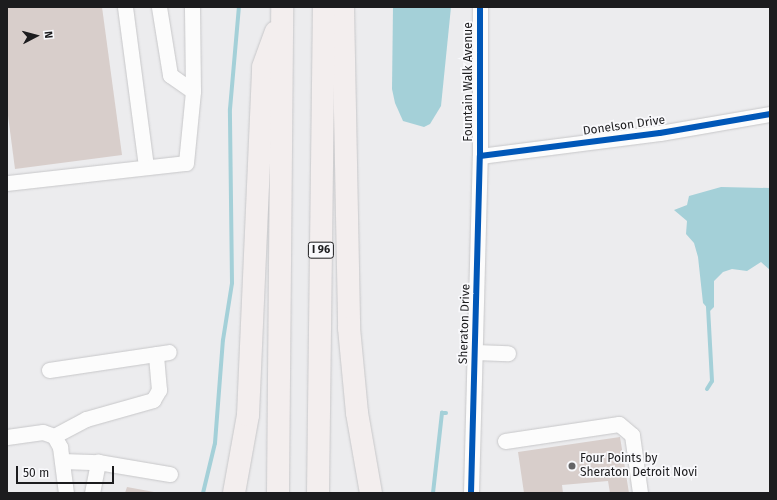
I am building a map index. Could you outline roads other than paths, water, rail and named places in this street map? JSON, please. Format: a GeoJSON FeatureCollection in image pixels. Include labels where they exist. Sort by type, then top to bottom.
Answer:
{"type":"FeatureCollection","features":[{"type":"Feature","properties":{"kind":"highway","name":"I 96"},"geometry":{"type":"LineString","coordinates":[[318,493],[324,7]]}},
{"type":"Feature","properties":{"kind":"highway"},"geometry":{"type":"LineString","coordinates":[[343,7],[349,328],[357,413],[371,493]]}},
{"type":"Feature","properties":{"kind":"highway"},"geometry":{"type":"LineString","coordinates":[[234,493],[248,415],[263,67],[282,11]]}},
{"type":"Feature","properties":{"kind":"highway"},"geometry":{"type":"LineString","coordinates":[[278,493],[282,11]]}},
{"type":"Feature","properties":{"kind":"street"},"geometry":{"type":"LineString","coordinates":[[125,7],[146,167]]}},
{"type":"Feature","properties":{"kind":"street"},"geometry":{"type":"LineString","coordinates":[[159,7],[170,75],[193,91]]}},
{"type":"Feature","properties":{"kind":"street"},"geometry":{"type":"LineString","coordinates":[[7,183],[186,163],[193,91],[192,7]]}},
{"type":"Feature","properties":{"kind":"street","name":"Fountain Walk Avenue"},"geometry":{"type":"LineString","coordinates":[[480,7],[480,156]]}},
{"type":"Feature","properties":{"kind":"street","name":"Donelson Drive"},"geometry":{"type":"LineString","coordinates":[[480,156],[660,133],[770,114]]}},
{"type":"Feature","properties":{"kind":"street","name":"Sheraton Drive"},"geometry":{"type":"LineString","coordinates":[[471,493],[480,156]]}},
{"type":"Feature","properties":{"kind":"street"},"geometry":{"type":"LineString","coordinates":[[475,352],[508,353]]}},
{"type":"Feature","properties":{"kind":"street"},"geometry":{"type":"LineString","coordinates":[[50,370],[162,353],[159,390],[153,400],[86,419],[54,436]]}},
{"type":"Feature","properties":{"kind":"street"},"geometry":{"type":"LineString","coordinates":[[505,441],[619,424],[632,435],[640,493]]}},
{"type":"Feature","properties":{"kind":"street"},"geometry":{"type":"LineString","coordinates":[[7,437],[43,432],[54,436],[60,447],[66,493]]}},
{"type":"Feature","properties":{"kind":"street"},"geometry":{"type":"LineString","coordinates":[[62,461],[98,462],[170,474]]}},
{"type":"Feature","properties":{"kind":"street"},"geometry":{"type":"LineString","coordinates":[[92,493],[98,462]]}},
{"type":"Feature","properties":{"kind":"water"},"geometry":{"type":"Polygon","coordinates":[[[393,7],[451,7],[441,106],[430,124],[424,127],[403,121],[395,103],[392,89],[393,7]]]}},
{"type":"Feature","properties":{"kind":"water"},"geometry":{"type":"Polygon","coordinates":[[[721,187],[770,188],[770,270],[761,262],[747,271],[732,269],[723,272],[714,281],[714,307],[710,311],[703,303],[698,257],[694,243],[686,234],[687,221],[674,210],[687,205],[689,196],[721,187]]]}},
{"type":"Feature","properties":{"kind":"waterway"},"geometry":{"type":"LineString","coordinates":[[203,493],[215,443],[223,340],[232,283],[230,109],[239,7]]}},
{"type":"Feature","properties":{"kind":"waterway"},"geometry":{"type":"LineString","coordinates":[[707,389],[712,381],[708,306]]}},
{"type":"Feature","properties":{"kind":"waterway"},"geometry":{"type":"LineString","coordinates":[[433,493],[442,413],[446,413]]}},
{"type":"Feature","properties":{"kind":"place","name":"Four Points by Sheraton Detroit Novi"},"geometry":{"type":"Point","coordinates":[572,466]}}]}
